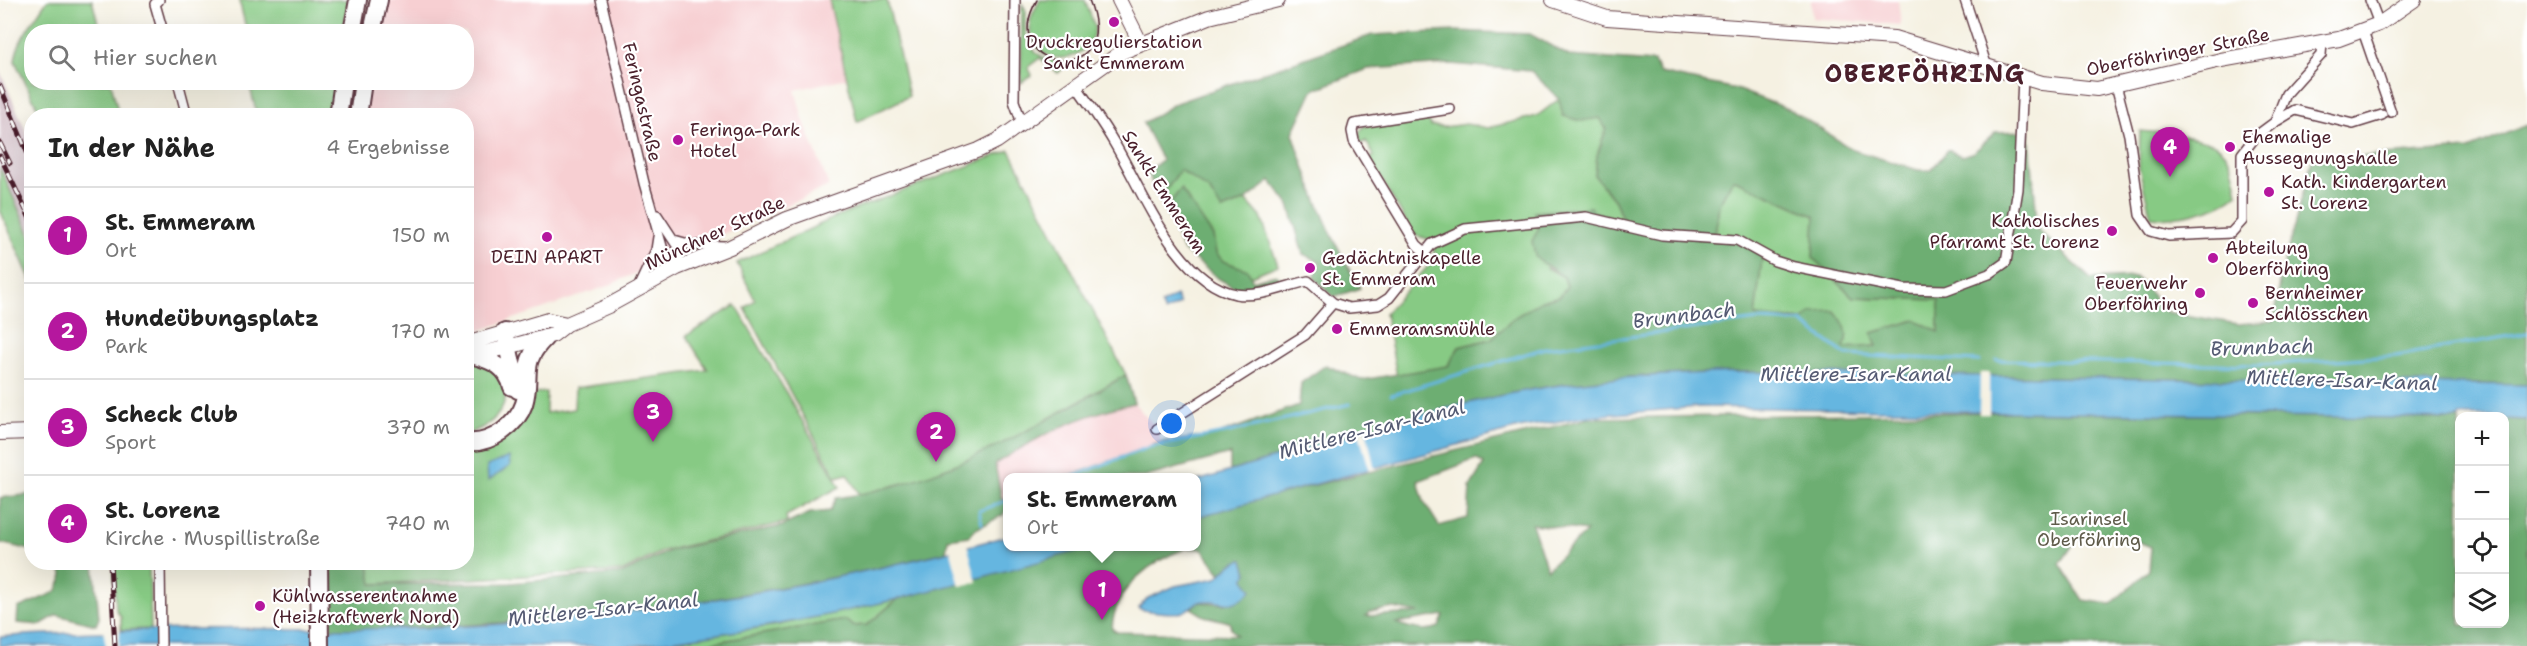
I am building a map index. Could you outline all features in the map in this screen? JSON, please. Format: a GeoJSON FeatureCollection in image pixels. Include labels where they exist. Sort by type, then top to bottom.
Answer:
{"type":"FeatureCollection","features":[{"type":"Feature","properties":{"kind":"highway"},"geometry":{"type":"LineString","coordinates":[[354,24],[358,0]]}},
{"type":"Feature","properties":{"kind":"highway"},"geometry":{"type":"LineString","coordinates":[[374,24],[379,0]]}},
{"type":"Feature","properties":{"kind":"highway"},"geometry":{"type":"LineString","coordinates":[[339,108],[342,90]]}},
{"type":"Feature","properties":{"kind":"highway"},"geometry":{"type":"LineString","coordinates":[[359,108],[362,90]]}},
{"type":"Feature","properties":{"kind":"highway"},"geometry":{"type":"LineString","coordinates":[[474,442],[480,443],[512,423],[524,403],[526,367],[545,329]]}},
{"type":"Feature","properties":{"kind":"highway"},"geometry":{"type":"LineString","coordinates":[[474,439],[491,430],[506,417],[514,403],[518,391],[507,340]]}},
{"type":"Feature","properties":{"kind":"highway"},"geometry":{"type":"LineString","coordinates":[[474,355],[493,361],[505,371],[512,384],[514,403]]}},
{"type":"Feature","properties":{"kind":"highway"},"geometry":{"type":"LineString","coordinates":[[318,570],[320,646]]}},
{"type":"Feature","properties":{"kind":"main road"},"geometry":{"type":"LineString","coordinates":[[1119,0],[1141,44]]}},
{"type":"Feature","properties":{"kind":"main road"},"geometry":{"type":"LineString","coordinates":[[1022,123],[1122,52],[1209,17],[1278,0]]}},
{"type":"Feature","properties":{"kind":"main road","name":"Oberföhringer Straße"},"geometry":{"type":"LineString","coordinates":[[1553,0],[1607,18],[1886,37],[1986,64],[2023,78],[2078,89],[2097,89],[2222,60],[2322,43],[2379,24],[2414,0]]}},
{"type":"Feature","properties":{"kind":"main road","name":"Münchner Straße"},"geometry":{"type":"LineString","coordinates":[[474,351],[545,329],[561,331],[567,324],[635,292],[677,268],[730,247],[787,219],[979,150],[1022,123]]}},
{"type":"Feature","properties":{"kind":"main road"},"geometry":{"type":"LineString","coordinates":[[1,431],[24,432]]}},
{"type":"Feature","properties":{"kind":"street"},"geometry":{"type":"LineString","coordinates":[[159,0],[155,4],[161,24]]}},
{"type":"Feature","properties":{"kind":"street","name":"Feringastraße"},"geometry":{"type":"LineString","coordinates":[[601,0],[641,172],[654,211],[663,250],[677,268]]}},
{"type":"Feature","properties":{"kind":"street"},"geometry":{"type":"LineString","coordinates":[[1015,0],[1014,101],[1022,123]]}},
{"type":"Feature","properties":{"kind":"street"},"geometry":{"type":"LineString","coordinates":[[1965,0],[1986,64]]}},
{"type":"Feature","properties":{"kind":"street"},"geometry":{"type":"LineString","coordinates":[[2370,0],[2379,24]]}},
{"type":"Feature","properties":{"kind":"street"},"geometry":{"type":"LineString","coordinates":[[2116,85],[2129,135],[2140,214],[2151,231],[2169,236],[2231,233],[2242,221],[2242,154],[2256,136],[2295,110],[2353,124],[2386,113],[2362,31]]}},
{"type":"Feature","properties":{"kind":"street"},"geometry":{"type":"LineString","coordinates":[[2275,122],[2286,94],[2321,55],[2322,43]]}},
{"type":"Feature","properties":{"kind":"street"},"geometry":{"type":"LineString","coordinates":[[1157,429],[1305,335],[1333,303],[1349,308],[1378,305],[1389,298],[1432,244],[1465,229],[1586,217],[1662,235],[1737,240],[1794,267],[1904,289],[1946,290],[1989,274],[2006,262],[2018,189],[2023,78]]}},
{"type":"Feature","properties":{"kind":"street","name":"Sankt Emmeram"},"geometry":{"type":"LineString","coordinates":[[1075,84],[1188,265],[1220,288],[1236,294],[1252,294],[1308,281],[1333,303]]}},
{"type":"Feature","properties":{"kind":"street"},"geometry":{"type":"LineString","coordinates":[[180,90],[185,108]]}},
{"type":"Feature","properties":{"kind":"street"},"geometry":{"type":"LineString","coordinates":[[1425,252],[1411,236],[1354,141],[1352,131],[1354,124],[1450,109]]}},
{"type":"Feature","properties":{"kind":"street","name":"Feringastraße"},"geometry":{"type":"LineString","coordinates":[[654,211],[680,250],[677,268]]}},
{"type":"Feature","properties":{"kind":"street","name":"Feringastraße"},"geometry":{"type":"LineString","coordinates":[[635,292],[656,250],[658,232]]}},
{"type":"Feature","properties":{"kind":"street"},"geometry":{"type":"LineString","coordinates":[[674,240],[692,245],[730,247]]}},
{"type":"Feature","properties":{"kind":"street"},"geometry":{"type":"LineString","coordinates":[[160,570],[161,646]]}},
{"type":"Feature","properties":{"kind":"shaded area"},"geometry":{"type":"Polygon","coordinates":[[[383,0],[829,0],[847,78],[795,90],[803,119],[829,186],[605,287],[474,333],[474,108],[363,108],[365,90],[474,90],[474,24],[377,24],[383,0]]]}},
{"type":"Feature","properties":{"kind":"shaded area"},"geometry":{"type":"Polygon","coordinates":[[[1811,0],[1898,0],[1901,25],[1812,18],[1811,0]]]}},
{"type":"Feature","properties":{"kind":"shaded area"},"geometry":{"type":"Polygon","coordinates":[[[0,71],[24,127],[24,222],[0,167],[0,71]]]}},
{"type":"Feature","properties":{"kind":"shaded area"},"geometry":{"type":"Polygon","coordinates":[[[1134,403],[1157,429],[1161,442],[1074,473],[1003,473],[1003,500],[994,464],[1036,437],[1090,413],[1134,403]]]}},
{"type":"Feature","properties":{"kind":"green space"},"geometry":{"type":"Polygon","coordinates":[[[47,0],[92,0],[98,24],[31,24],[47,0]]]}},
{"type":"Feature","properties":{"kind":"green space"},"geometry":{"type":"Polygon","coordinates":[[[239,0],[349,0],[344,24],[245,24],[239,0]]]}},
{"type":"Feature","properties":{"kind":"green space"},"geometry":{"type":"Polygon","coordinates":[[[829,0],[887,0],[909,96],[857,122],[829,0]]]}},
{"type":"Feature","properties":{"kind":"green space"},"geometry":{"type":"Polygon","coordinates":[[[1040,0],[1085,0],[1095,27],[1090,41],[1082,50],[1072,56],[1060,58],[1049,56],[1039,50],[1033,40],[1030,23],[1040,0]]]}},
{"type":"Feature","properties":{"kind":"green space"},"geometry":{"type":"Polygon","coordinates":[[[1022,4],[1026,12],[1027,36],[1035,51],[1048,60],[1075,62],[1067,64],[1058,73],[1040,58],[1028,67],[1032,75],[1021,83],[1022,4]]]}},
{"type":"Feature","properties":{"kind":"green space"},"geometry":{"type":"Polygon","coordinates":[[[1455,31],[1530,34],[1569,56],[1654,62],[1660,73],[1736,89],[1791,110],[1853,150],[1918,170],[1931,170],[1948,150],[1962,156],[1974,152],[1996,132],[2029,131],[2038,230],[2091,279],[2136,277],[2167,312],[2238,324],[2274,321],[2282,270],[2312,160],[2469,149],[2527,125],[2527,385],[1743,372],[1651,376],[1559,385],[1499,396],[1397,422],[1230,471],[1230,454],[1160,473],[1077,473],[1161,442],[1216,435],[1299,405],[1301,383],[1326,365],[1361,380],[1448,366],[1459,347],[1491,339],[1515,317],[1542,301],[1560,296],[1567,287],[1564,277],[1536,258],[1532,241],[1538,230],[1535,212],[1591,207],[1594,212],[1623,220],[1615,201],[1595,176],[1597,156],[1606,129],[1600,118],[1581,121],[1563,116],[1559,99],[1531,71],[1451,64],[1368,69],[1313,90],[1293,133],[1322,213],[1360,288],[1334,297],[1314,278],[1320,262],[1303,254],[1289,205],[1271,181],[1246,200],[1222,210],[1209,190],[1180,170],[1160,199],[1147,172],[1162,160],[1143,123],[1176,103],[1372,35],[1455,31]],[[1733,179],[1719,204],[1715,235],[1763,250],[1755,316],[1803,320],[1813,312],[1835,311],[1846,328],[1847,337],[1844,348],[1877,346],[1872,333],[1916,320],[1939,332],[1939,300],[1853,297],[1813,258],[1815,216],[1733,179]]]}},
{"type":"Feature","properties":{"kind":"green space"},"geometry":{"type":"Polygon","coordinates":[[[24,35],[24,80],[15,61],[24,35]]]}},
{"type":"Feature","properties":{"kind":"green space"},"geometry":{"type":"Polygon","coordinates":[[[29,90],[113,90],[117,108],[38,108],[29,90]]]}},
{"type":"Feature","properties":{"kind":"green space"},"geometry":{"type":"Polygon","coordinates":[[[251,90],[334,90],[330,108],[255,108],[251,90]]]}},
{"type":"Feature","properties":{"kind":"green space"},"geometry":{"type":"Polygon","coordinates":[[[1559,99],[1581,121],[1600,117],[1606,129],[1597,156],[1595,176],[1615,201],[1623,220],[1594,212],[1547,268],[1564,277],[1567,287],[1560,296],[1542,301],[1515,317],[1491,339],[1459,347],[1448,366],[1397,376],[1385,313],[1430,264],[1427,259],[1435,253],[1428,239],[1414,235],[1369,159],[1374,156],[1366,141],[1360,144],[1359,133],[1364,126],[1427,117],[1431,126],[1466,124],[1488,128],[1537,116],[1559,99]]]}},
{"type":"Feature","properties":{"kind":"green space"},"geometry":{"type":"Polygon","coordinates":[[[2140,131],[2191,138],[2218,146],[2230,161],[2238,193],[2231,199],[2209,209],[2172,217],[2151,217],[2139,168],[2140,131]]]}},
{"type":"Feature","properties":{"kind":"green space"},"geometry":{"type":"Polygon","coordinates":[[[1010,150],[1126,375],[992,450],[921,478],[860,495],[847,474],[836,477],[745,308],[755,300],[737,263],[842,214],[1010,150]]]}},
{"type":"Feature","properties":{"kind":"green space"},"geometry":{"type":"Polygon","coordinates":[[[0,167],[24,222],[24,265],[0,210],[0,167]]]}},
{"type":"Feature","properties":{"kind":"green space"},"geometry":{"type":"Polygon","coordinates":[[[1180,170],[1209,190],[1222,210],[1246,200],[1261,217],[1278,265],[1251,276],[1247,270],[1223,261],[1216,254],[1213,236],[1181,189],[1165,209],[1160,199],[1180,170]]]}},
{"type":"Feature","properties":{"kind":"green space"},"geometry":{"type":"Polygon","coordinates":[[[1733,179],[1815,216],[1813,258],[1853,297],[1939,300],[1939,333],[1916,320],[1872,333],[1877,346],[1843,348],[1803,320],[1755,316],[1763,250],[1715,235],[1719,204],[1733,179]]]}},
{"type":"Feature","properties":{"kind":"green space"},"geometry":{"type":"Polygon","coordinates":[[[1181,189],[1213,236],[1216,253],[1223,261],[1248,270],[1253,281],[1276,274],[1281,279],[1257,290],[1235,288],[1219,279],[1182,249],[1165,209],[1181,189]]]}},
{"type":"Feature","properties":{"kind":"green space"},"geometry":{"type":"Polygon","coordinates":[[[736,305],[840,487],[786,516],[787,522],[663,551],[623,571],[371,584],[370,570],[474,570],[474,450],[533,393],[546,392],[546,413],[574,409],[575,388],[708,370],[686,336],[736,305]]]}},
{"type":"Feature","properties":{"kind":"green space"},"geometry":{"type":"Polygon","coordinates":[[[474,362],[487,364],[506,384],[506,394],[501,410],[491,422],[474,432],[474,362]]]}},
{"type":"Feature","properties":{"kind":"green space"},"geometry":{"type":"Polygon","coordinates":[[[1126,375],[1134,403],[1062,427],[995,464],[1003,500],[1003,515],[976,529],[969,536],[948,539],[946,552],[794,585],[717,599],[641,609],[487,624],[331,630],[331,570],[370,570],[372,584],[510,583],[623,573],[671,550],[782,526],[810,513],[830,511],[836,498],[876,491],[951,466],[987,451],[1126,375]]]}},
{"type":"Feature","properties":{"kind":"green space","name":"Isarinsel Oberföhring"},"geometry":{"type":"Polygon","coordinates":[[[1999,412],[2455,419],[2455,628],[2509,628],[2509,419],[2527,420],[2527,646],[693,646],[845,620],[853,626],[867,625],[898,599],[1071,551],[1179,551],[1148,568],[1127,588],[1114,614],[1112,629],[1117,632],[1237,635],[1229,622],[1204,616],[1191,608],[1198,602],[1226,604],[1244,579],[1245,574],[1230,565],[1221,574],[1201,549],[1201,513],[1589,418],[1999,412]],[[1476,459],[1418,481],[1424,502],[1439,526],[1468,518],[1470,487],[1484,464],[1476,459]],[[1532,524],[1547,569],[1587,531],[1532,524]],[[2117,533],[2079,536],[2060,564],[2083,600],[2111,604],[2149,570],[2151,547],[2117,533]],[[1394,608],[1370,612],[1366,616],[1419,613],[1394,608]],[[1444,615],[1396,623],[1429,630],[1439,627],[1444,615]]]}},
{"type":"Feature","properties":{"kind":"green space"},"geometry":{"type":"Polygon","coordinates":[[[24,495],[24,548],[0,543],[0,498],[24,495]]]}},
{"type":"Feature","properties":{"kind":"green space"},"geometry":{"type":"Polygon","coordinates":[[[60,570],[95,570],[99,618],[96,625],[57,615],[40,625],[17,623],[18,608],[56,592],[63,576],[60,570]]]}},
{"type":"Feature","properties":{"kind":"green space"},"geometry":{"type":"Polygon","coordinates":[[[113,570],[149,570],[151,629],[121,630],[121,617],[116,610],[113,570]]]}},
{"type":"Feature","properties":{"kind":"green space"},"geometry":{"type":"Polygon","coordinates":[[[898,599],[867,625],[853,626],[845,620],[693,646],[634,646],[778,625],[898,599]]]}},
{"type":"Feature","properties":{"kind":"water"},"geometry":{"type":"Polygon","coordinates":[[[1176,296],[1180,304],[1165,312],[1161,304],[1176,296]]]}},
{"type":"Feature","properties":{"kind":"water","name":"Mittlere-Isar-Kanal"},"geometry":{"type":"Polygon","coordinates":[[[1743,372],[2527,385],[2527,420],[2509,419],[2509,412],[2455,412],[2455,419],[1699,407],[1590,416],[1519,428],[1201,516],[1201,480],[1423,414],[1529,390],[1590,381],[1743,372]]]}},
{"type":"Feature","properties":{"kind":"water"},"geometry":{"type":"Polygon","coordinates":[[[509,457],[510,466],[488,481],[487,466],[509,457]]]}},
{"type":"Feature","properties":{"kind":"water"},"geometry":{"type":"Polygon","coordinates":[[[1003,537],[1003,551],[1077,551],[942,588],[823,616],[634,646],[0,646],[0,637],[24,635],[184,629],[450,627],[554,620],[750,594],[943,553],[1003,537]]]}},
{"type":"Feature","properties":{"kind":"water"},"geometry":{"type":"Polygon","coordinates":[[[1243,560],[1247,573],[1244,579],[1252,590],[1237,602],[1199,602],[1180,613],[1153,612],[1138,608],[1148,598],[1175,586],[1217,578],[1230,565],[1243,560]]]}},
{"type":"Feature","properties":{"kind":"pier"},"geometry":{"type":"Polygon","coordinates":[[[1980,373],[1989,373],[1989,414],[1979,414],[1980,373]]]}},
{"type":"Feature","properties":{"kind":"pier"},"geometry":{"type":"Polygon","coordinates":[[[1366,429],[1374,466],[1377,469],[1370,471],[1358,431],[1366,429]]]}},
{"type":"Feature","properties":{"kind":"pier"},"geometry":{"type":"Polygon","coordinates":[[[967,544],[977,582],[960,586],[950,548],[967,544]]]}},
{"type":"Feature","properties":{"kind":"pier"},"geometry":{"type":"Polygon","coordinates":[[[120,628],[119,646],[106,646],[103,629],[120,628]]]}},
{"type":"Feature","properties":{"kind":"waterway","name":"Brunnbach"},"geometry":{"type":"LineString","coordinates":[[1391,395],[1545,348],[1758,320],[1801,322],[1846,355],[1979,361]]}},
{"type":"Feature","properties":{"kind":"waterway","name":"Brunnbach"},"geometry":{"type":"LineString","coordinates":[[1996,360],[2259,365],[2396,356],[2527,333]]}},
{"type":"Feature","properties":{"kind":"waterway","name":"Brunnbach"},"geometry":{"type":"LineString","coordinates":[[1081,473],[1149,447],[1225,433],[1350,404]]}},
{"type":"Feature","properties":{"kind":"waterway","name":"Brunnbach"},"geometry":{"type":"LineString","coordinates":[[982,524],[979,511],[1003,502]]}},
{"type":"Feature","properties":{"kind":"tram line"},"geometry":{"type":"LineString","coordinates":[[1037,0],[1028,25],[1032,44],[1044,56],[1060,61],[1077,58],[1090,48],[1095,28],[1089,0]]}},
{"type":"Feature","properties":{"kind":"railway"},"geometry":{"type":"LineString","coordinates":[[0,86],[24,144]]}},
{"type":"Feature","properties":{"kind":"railway"},"geometry":{"type":"LineString","coordinates":[[0,143],[10,163]]}},
{"type":"Feature","properties":{"kind":"railway"},"geometry":{"type":"LineString","coordinates":[[0,156],[24,206]]}},
{"type":"Feature","properties":{"kind":"railway"},"geometry":{"type":"LineString","coordinates":[[110,570],[115,646]]}},
{"type":"Feature","properties":{"kind":"place","name":"Druckregulierstation Sankt Emmeram"},"geometry":{"type":"Point","coordinates":[1114,22]}},
{"type":"Feature","properties":{"kind":"place","name":"Feringa-Park Hotel"},"geometry":{"type":"Point","coordinates":[678,140]}},
{"type":"Feature","properties":{"kind":"place","name":"Ehemalige Aussegnungshalle"},"geometry":{"type":"Point","coordinates":[2230,147]}},
{"type":"Feature","properties":{"kind":"place","name":"St. Lorenz"},"geometry":{"type":"Point","coordinates":[2170,177]}},
{"type":"Feature","properties":{"kind":"place","name":"Kath. Kindergarten St. Lorenz"},"geometry":{"type":"Point","coordinates":[2269,192]}},
{"type":"Feature","properties":{"kind":"place","name":"Katholisches Pfarramt St. Lorenz"},"geometry":{"type":"Point","coordinates":[2112,231]}},
{"type":"Feature","properties":{"kind":"place","name":"DEIN APART"},"geometry":{"type":"Point","coordinates":[547,237]}},
{"type":"Feature","properties":{"kind":"place","name":"Abteilung Oberföhring"},"geometry":{"type":"Point","coordinates":[2213,258]}},
{"type":"Feature","properties":{"kind":"place","name":"Gedächtniskapelle St. Emmeram"},"geometry":{"type":"Point","coordinates":[1310,268]}},
{"type":"Feature","properties":{"kind":"place","name":"Feuerwehr Oberföhring"},"geometry":{"type":"Point","coordinates":[2200,293]}},
{"type":"Feature","properties":{"kind":"place","name":"Bernheimer Schlösschen"},"geometry":{"type":"Point","coordinates":[2253,303]}},
{"type":"Feature","properties":{"kind":"place","name":"Emmeramsmühle"},"geometry":{"type":"Point","coordinates":[1337,329]}},
{"type":"Feature","properties":{"kind":"place","name":"Scheck Club"},"geometry":{"type":"Point","coordinates":[653,442]}},
{"type":"Feature","properties":{"kind":"place","name":"Hundeübungsplatz"},"geometry":{"type":"Point","coordinates":[936,462]}},
{"type":"Feature","properties":{"kind":"place","name":"Kühlwasserentnahme (Heizkraftwerk Nord)"},"geometry":{"type":"Point","coordinates":[260,606]}},
{"type":"Feature","properties":{"kind":"place","name":"St. Emmeram"},"geometry":{"type":"Point","coordinates":[1102,620]}},
{"type":"Feature","properties":{"kind":"district","name":"OBERFÖHRING"},"geometry":{"type":"Point","coordinates":[1925,74]}}]}
